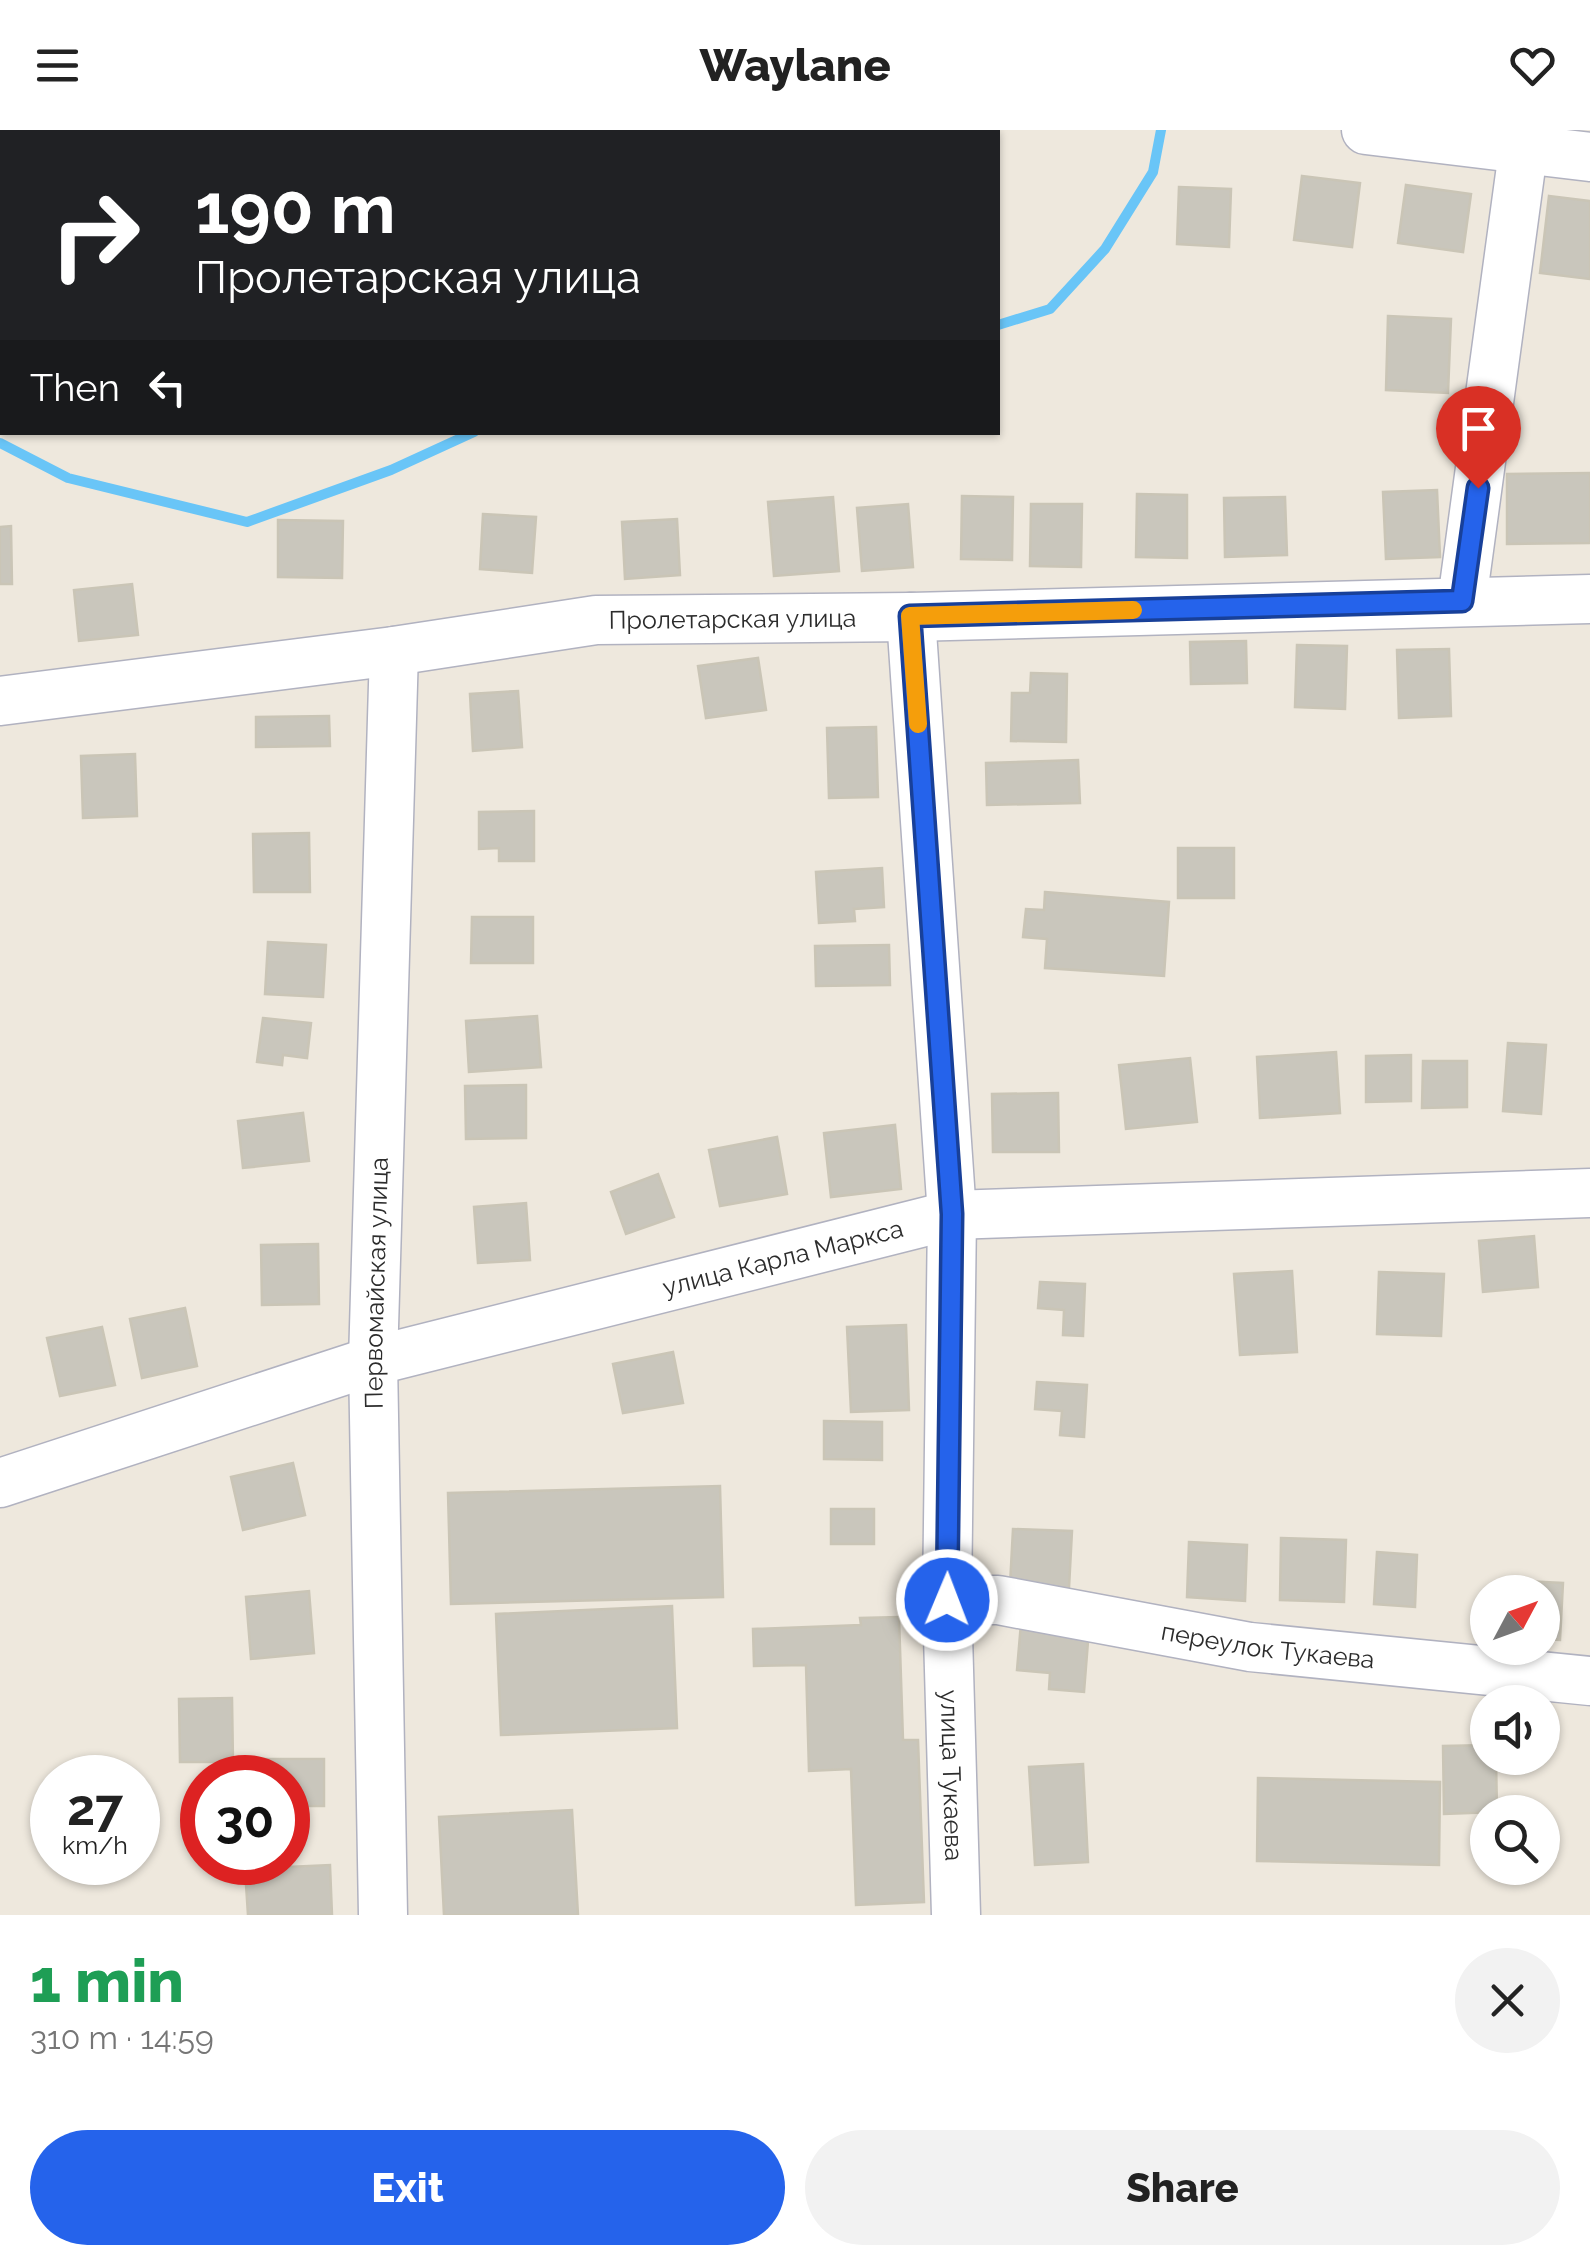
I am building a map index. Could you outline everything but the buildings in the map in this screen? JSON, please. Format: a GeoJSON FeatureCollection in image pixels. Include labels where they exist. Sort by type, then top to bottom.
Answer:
{"type":"FeatureCollection","features":[{"type":"Feature","properties":{"kind":"street"},"geometry":{"type":"LineString","coordinates":[[1366,130],[1525,139],[1590,157]]}},
{"type":"Feature","properties":{"kind":"street"},"geometry":{"type":"LineString","coordinates":[[1462,601],[1525,139]]}},
{"type":"Feature","properties":{"kind":"street","name":"Пролетарская улица"},"geometry":{"type":"LineString","coordinates":[[0,701],[394,651],[596,620],[1590,599]]}},
{"type":"Feature","properties":{"kind":"street","name":"улица Тукаева"},"geometry":{"type":"LineString","coordinates":[[910,616],[952,1214],[947,1600],[956,1915]]}},
{"type":"Feature","properties":{"kind":"street","name":"Первомайская улица"},"geometry":{"type":"LineString","coordinates":[[383,1915],[373,1360],[394,651]]}},
{"type":"Feature","properties":{"kind":"street","name":"улица Карла Маркса"},"geometry":{"type":"LineString","coordinates":[[0,1483],[373,1360],[952,1214],[1590,1193]]}},
{"type":"Feature","properties":{"kind":"street","name":"переулок Тукаева"},"geometry":{"type":"LineString","coordinates":[[947,1600],[998,1600],[1250,1647],[1590,1681]]}},
{"type":"Feature","properties":{"kind":"waterway"},"geometry":{"type":"LineString","coordinates":[[1000,324],[1050,309],[1105,249],[1153,172],[1161,130]]}},
{"type":"Feature","properties":{"kind":"waterway"},"geometry":{"type":"LineString","coordinates":[[0,443],[68,478],[247,522],[391,470],[467,435]]}},
{"type":"Feature","properties":{"kind":"slow traffic"},"geometry":{"type":"LineString","coordinates":[[918,724],[910,616],[1133,610]]}},
{"type":"Feature","properties":{"kind":"route"},"geometry":{"type":"LineString","coordinates":[[947,1600],[952,1214],[910,616],[1462,601],[1478,488]]}}]}
